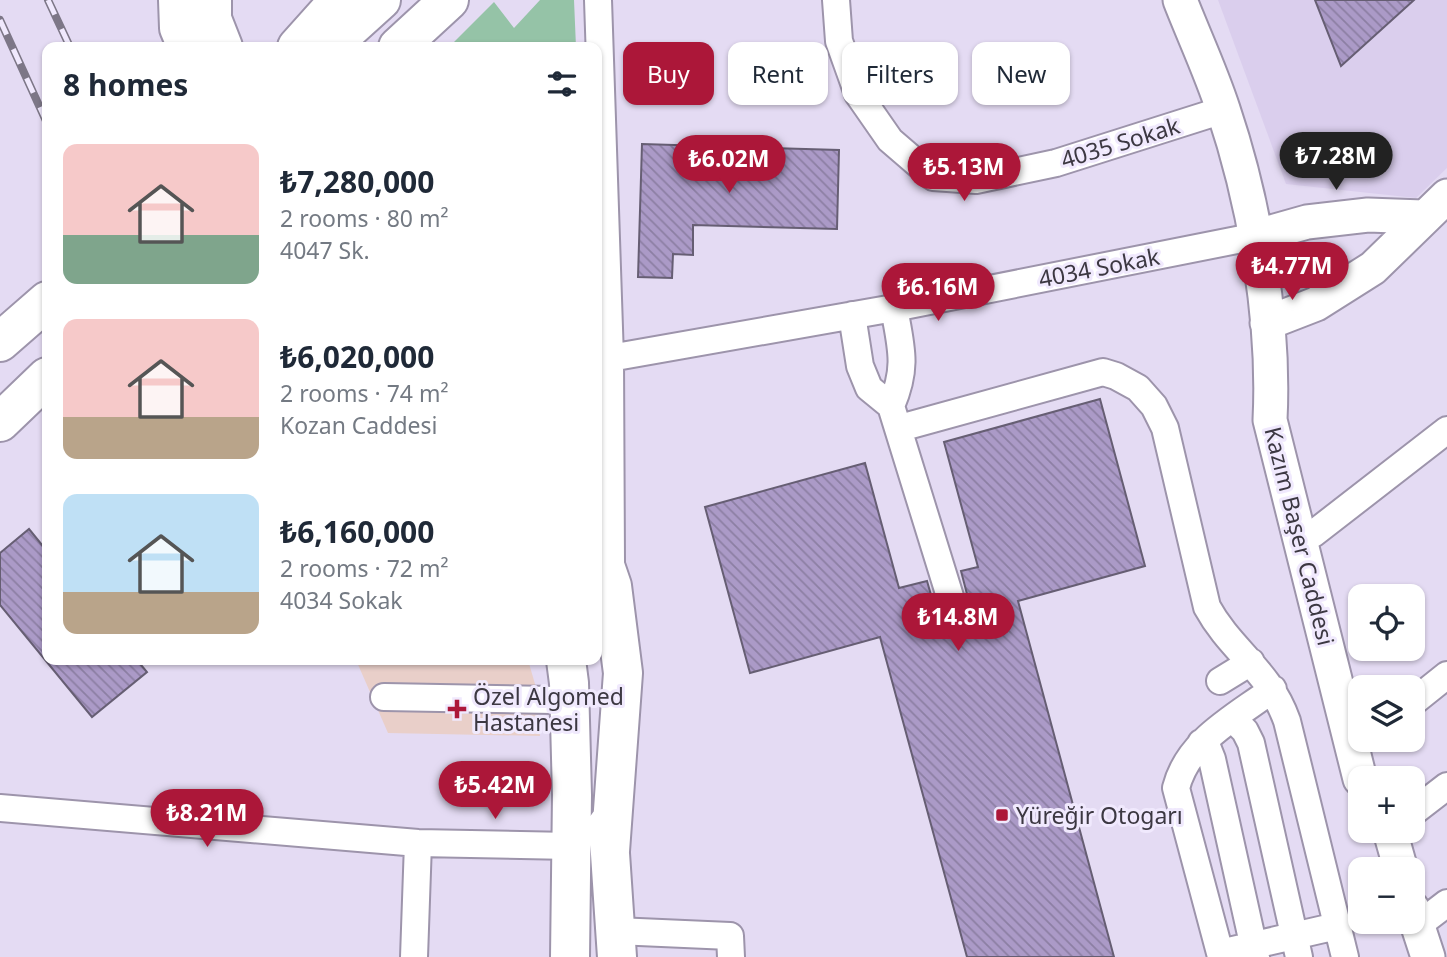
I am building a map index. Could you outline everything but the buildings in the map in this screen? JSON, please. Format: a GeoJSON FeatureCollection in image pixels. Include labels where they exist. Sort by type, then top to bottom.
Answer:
{"type":"FeatureCollection","features":[{"type":"Feature","properties":{"kind":"highway"},"geometry":{"type":"LineString","coordinates":[[178,0],[179,28],[185,42]]}},
{"type":"Feature","properties":{"kind":"highway"},"geometry":{"type":"LineString","coordinates":[[212,0],[212,19],[221,42]]}},
{"type":"Feature","properties":{"kind":"highway"},"geometry":{"type":"LineString","coordinates":[[301,42],[339,0]]}},
{"type":"Feature","properties":{"kind":"highway"},"geometry":{"type":"LineString","coordinates":[[335,42],[381,0]]}},
{"type":"Feature","properties":{"kind":"highway"},"geometry":{"type":"LineString","coordinates":[[403,42],[444,5]]}},
{"type":"Feature","properties":{"kind":"highway"},"geometry":{"type":"LineString","coordinates":[[419,42],[444,5]]}},
{"type":"Feature","properties":{"kind":"highway"},"geometry":{"type":"LineString","coordinates":[[0,342],[42,305]]}},
{"type":"Feature","properties":{"kind":"highway"},"geometry":{"type":"LineString","coordinates":[[0,422],[42,382]]}},
{"type":"Feature","properties":{"kind":"highway"},"geometry":{"type":"LineString","coordinates":[[0,438],[42,410]]}},
{"type":"Feature","properties":{"kind":"highway"},"geometry":{"type":"LineString","coordinates":[[602,557],[612,586],[623,673],[610,851]]}},
{"type":"Feature","properties":{"kind":"highway"},"geometry":{"type":"LineString","coordinates":[[572,671],[610,851],[617,944]]}},
{"type":"Feature","properties":{"kind":"highway"},"geometry":{"type":"LineString","coordinates":[[570,957],[572,671]]}},
{"type":"Feature","properties":{"kind":"main road","name":"Kazım Başer Caddesi"},"geometry":{"type":"LineString","coordinates":[[1180,0],[1223,110],[1257,236],[1273,373],[1270,420],[1357,766]]}},
{"type":"Feature","properties":{"kind":"main road"},"geometry":{"type":"LineString","coordinates":[[1257,236],[1307,222],[1435,206]]}},
{"type":"Feature","properties":{"kind":"main road"},"geometry":{"type":"LineString","coordinates":[[1267,323],[1316,304],[1373,268],[1435,206]]}},
{"type":"Feature","properties":{"kind":"main road","name":"Kazım Başer Caddesi"},"geometry":{"type":"LineString","coordinates":[[1273,373],[1284,405],[1313,534],[1349,675]]}},
{"type":"Feature","properties":{"kind":"main road"},"geometry":{"type":"LineString","coordinates":[[1405,957],[1407,934]]}},
{"type":"Feature","properties":{"kind":"main road"},"geometry":{"type":"LineString","coordinates":[[1416,934],[1428,957]]}},
{"type":"Feature","properties":{"kind":"street"},"geometry":{"type":"LineString","coordinates":[[597,0],[599,42]]}},
{"type":"Feature","properties":{"kind":"street","name":"4035 Sokak"},"geometry":{"type":"LineString","coordinates":[[836,0],[839,41],[858,94],[890,140],[933,177],[976,180],[1056,163],[1223,110]]}},
{"type":"Feature","properties":{"kind":"street"},"geometry":{"type":"LineString","coordinates":[[602,138],[610,358],[612,586]]}},
{"type":"Feature","properties":{"kind":"street","name":"4034 Sokak"},"geometry":{"type":"LineString","coordinates":[[610,358],[894,308],[1257,236]]}},
{"type":"Feature","properties":{"kind":"street"},"geometry":{"type":"LineString","coordinates":[[894,308],[902,357],[896,417],[952,603]]}},
{"type":"Feature","properties":{"kind":"street"},"geometry":{"type":"LineString","coordinates":[[852,315],[860,366],[869,388],[896,417]]}},
{"type":"Feature","properties":{"kind":"street"},"geometry":{"type":"LineString","coordinates":[[896,417],[1103,372],[1128,381],[1147,396],[1165,428],[1207,607],[1219,626],[1273,690],[1287,721],[1345,957]]}},
{"type":"Feature","properties":{"kind":"street"},"geometry":{"type":"LineString","coordinates":[[1313,534],[1447,430]]}},
{"type":"Feature","properties":{"kind":"street"},"geometry":{"type":"LineString","coordinates":[[1220,681],[1251,662]]}},
{"type":"Feature","properties":{"kind":"street"},"geometry":{"type":"LineString","coordinates":[[384,697],[572,671]]}},
{"type":"Feature","properties":{"kind":"street"},"geometry":{"type":"LineString","coordinates":[[1425,693],[1447,675]]}},
{"type":"Feature","properties":{"kind":"street"},"geometry":{"type":"LineString","coordinates":[[1273,690],[1201,743],[1185,763],[1177,788],[1220,953],[1296,947],[1337,926]]}},
{"type":"Feature","properties":{"kind":"street"},"geometry":{"type":"LineString","coordinates":[[1233,719],[1245,731],[1251,743],[1296,947]]}},
{"type":"Feature","properties":{"kind":"street"},"geometry":{"type":"LineString","coordinates":[[1201,743],[1208,749],[1212,759],[1254,951]]}},
{"type":"Feature","properties":{"kind":"street"},"geometry":{"type":"LineString","coordinates":[[1425,803],[1447,786]]}},
{"type":"Feature","properties":{"kind":"street"},"geometry":{"type":"LineString","coordinates":[[0,808],[418,843],[570,846]]}},
{"type":"Feature","properties":{"kind":"street"},"geometry":{"type":"LineString","coordinates":[[414,957],[418,843]]}},
{"type":"Feature","properties":{"kind":"street"},"geometry":{"type":"LineString","coordinates":[[1425,912],[1447,903]]}},
{"type":"Feature","properties":{"kind":"street"},"geometry":{"type":"LineString","coordinates":[[617,944],[672,945],[730,936],[731,957]]}},
{"type":"Feature","properties":{"kind":"shaded area"},"geometry":{"type":"Polygon","coordinates":[[[1218,0],[1447,0],[1447,168],[1416,198],[1286,184],[1218,0]]]}},
{"type":"Feature","properties":{"kind":"shaded area","name":"Özel Algomed Hastanesi"},"geometry":{"type":"Polygon","coordinates":[[[358,665],[529,665],[535,684],[540,736],[388,733],[358,665]]]}},
{"type":"Feature","properties":{"kind":"green space"},"geometry":{"type":"Polygon","coordinates":[[[540,0],[574,0],[576,42],[454,42],[494,2],[514,28],[540,0]]]}},
{"type":"Feature","properties":{"kind":"railway"},"geometry":{"type":"LineString","coordinates":[[48,0],[68,42]]}},
{"type":"Feature","properties":{"kind":"railway"},"geometry":{"type":"LineString","coordinates":[[0,20],[42,112]]}},
{"type":"Feature","properties":{"kind":"place","name":"Özel Algomed Hastanesi"},"geometry":{"type":"Point","coordinates":[457,709]}},
{"type":"Feature","properties":{"kind":"place","name":"Yüreğir Otogarı"},"geometry":{"type":"Point","coordinates":[1002,815]}}]}
